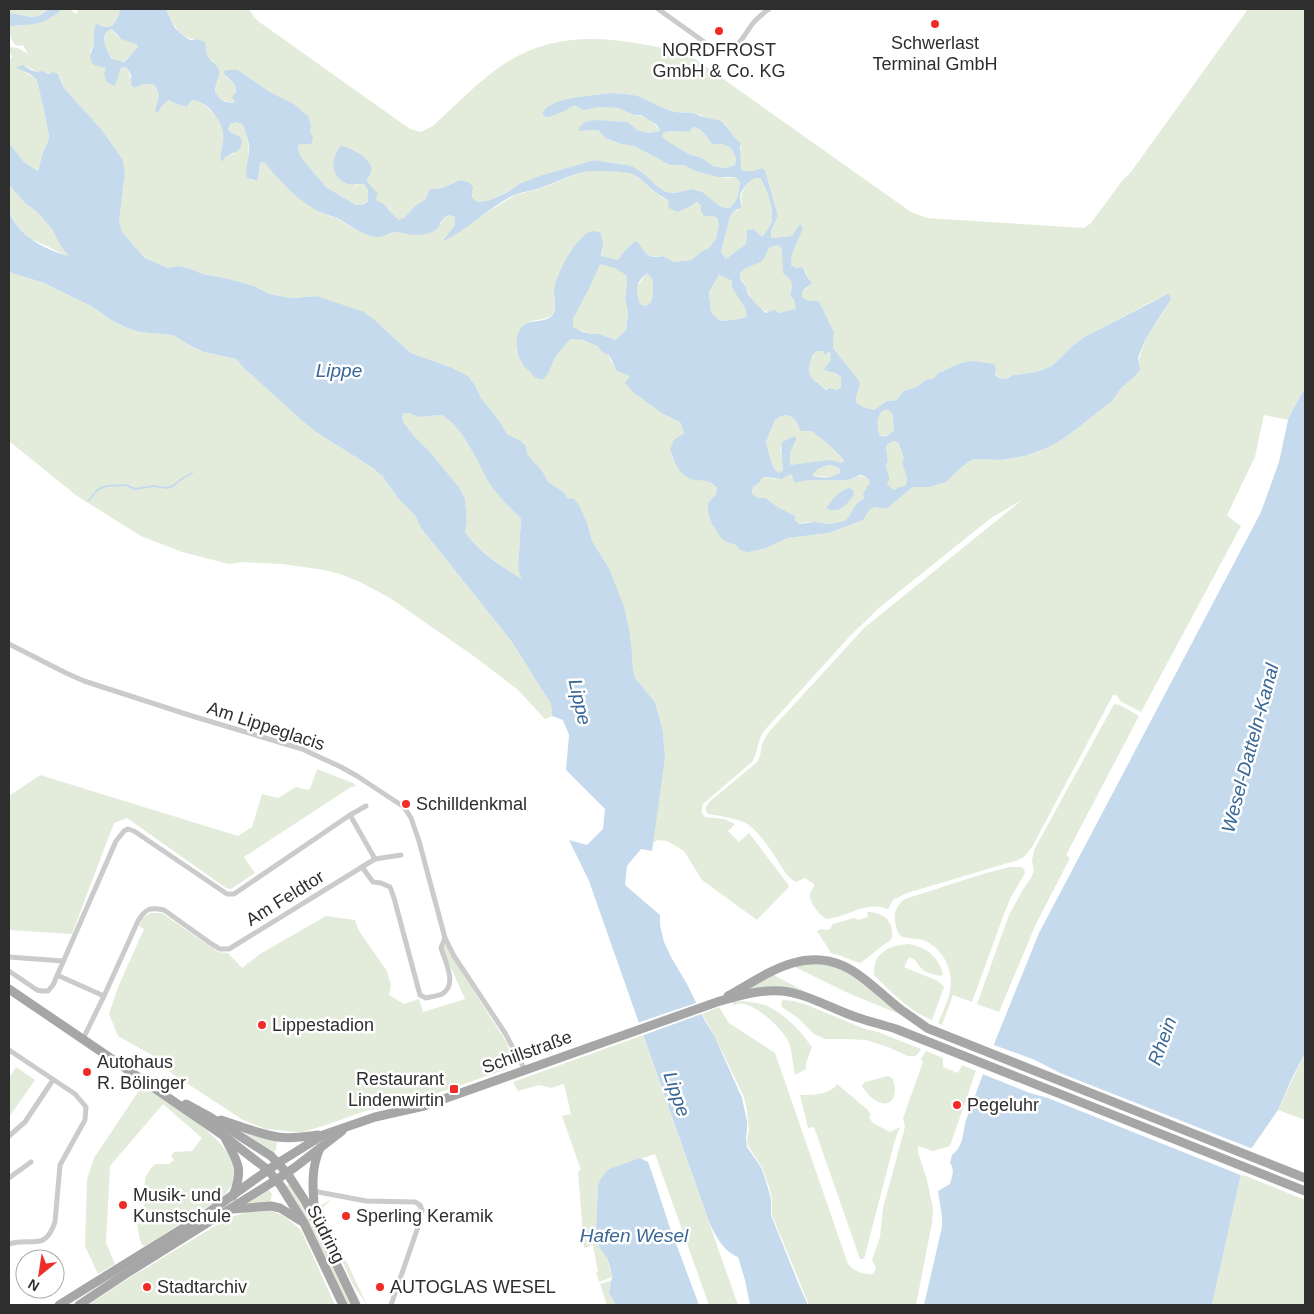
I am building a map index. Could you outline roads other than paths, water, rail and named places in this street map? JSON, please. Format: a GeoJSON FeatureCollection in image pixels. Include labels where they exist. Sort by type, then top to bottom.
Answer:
{"type":"FeatureCollection","features":[{"type":"Feature","properties":{"kind":"main road"},"geometry":{"type":"LineString","coordinates":[[717,1002],[776,969],[792,963],[808,960],[826,960],[841,964],[853,970],[899,1008],[927,1028],[1305,1178]]}},
{"type":"Feature","properties":{"kind":"main road"},"geometry":{"type":"LineString","coordinates":[[9,989],[109,1057],[210,1116],[279,1138],[323,1135]]}},
{"type":"Feature","properties":{"kind":"main road"},"geometry":{"type":"LineString","coordinates":[[717,1002],[751,993],[768,991],[782,991],[806,997],[859,1018],[923,1039],[1305,1190]]}},
{"type":"Feature","properties":{"kind":"main road","name":"Schillstraße"},"geometry":{"type":"LineString","coordinates":[[80,1305],[278,1162],[323,1135],[375,1117],[424,1106],[717,1002]]}},
{"type":"Feature","properties":{"kind":"main road","name":"Südring"},"geometry":{"type":"LineString","coordinates":[[109,1057],[224,1136],[268,1170],[304,1223],[343,1305]]}},
{"type":"Feature","properties":{"kind":"main road","name":"Südring"},"geometry":{"type":"LineString","coordinates":[[210,1116],[271,1156],[287,1173],[316,1221],[356,1305]]}},
{"type":"Feature","properties":{"kind":"main road","name":"Schillstraße"},"geometry":{"type":"LineString","coordinates":[[59,1305],[230,1209],[287,1173],[346,1127]]}},
{"type":"Feature","properties":{"kind":"main road"},"geometry":{"type":"LineString","coordinates":[[224,1136],[240,1171],[233,1196]]}},
{"type":"Feature","properties":{"kind":"main road"},"geometry":{"type":"LineString","coordinates":[[316,1221],[312,1191],[314,1166],[321,1147]]}},
{"type":"Feature","properties":{"kind":"main road"},"geometry":{"type":"LineString","coordinates":[[230,1209],[271,1206],[280,1208],[304,1223]]}},
{"type":"Feature","properties":{"kind":"street"},"geometry":{"type":"LineString","coordinates":[[658,9],[718,51],[734,49],[754,23],[769,9]]}},
{"type":"Feature","properties":{"kind":"street","name":"Am Lippeglacis"},"geometry":{"type":"LineString","coordinates":[[9,644],[66,674],[84,681],[302,749],[341,767],[404,807],[411,818],[419,841],[445,938],[454,956],[505,1033],[524,1070]]}},
{"type":"Feature","properties":{"kind":"street"},"geometry":{"type":"LineString","coordinates":[[9,971],[37,990],[48,991],[53,985],[109,856],[124,831],[134,831],[227,894],[234,894],[350,814],[366,806]]}},
{"type":"Feature","properties":{"kind":"street"},"geometry":{"type":"LineString","coordinates":[[350,814],[375,859],[401,855]]}},
{"type":"Feature","properties":{"kind":"street","name":"Am Feldtor"},"geometry":{"type":"LineString","coordinates":[[83,1039],[138,920],[144,912],[155,908],[164,910],[213,945],[220,949],[229,949],[375,859]]}},
{"type":"Feature","properties":{"kind":"street"},"geometry":{"type":"LineString","coordinates":[[362,867],[373,882],[390,887],[420,995],[426,998],[441,994],[448,988],[450,982],[450,975],[441,948],[445,938]]}},
{"type":"Feature","properties":{"kind":"street"},"geometry":{"type":"LineString","coordinates":[[9,957],[63,961]]}},
{"type":"Feature","properties":{"kind":"street"},"geometry":{"type":"LineString","coordinates":[[57,975],[104,996]]}},
{"type":"Feature","properties":{"kind":"street"},"geometry":{"type":"LineString","coordinates":[[9,1050],[75,1094],[86,1107],[85,1120],[60,1165],[56,1222],[52,1230],[47,1238],[39,1242],[16,1242],[9,1244]]}},
{"type":"Feature","properties":{"kind":"street"},"geometry":{"type":"LineString","coordinates":[[9,1136],[25,1122],[53,1080]]}},
{"type":"Feature","properties":{"kind":"street"},"geometry":{"type":"LineString","coordinates":[[9,1178],[31,1162]]}},
{"type":"Feature","properties":{"kind":"street"},"geometry":{"type":"LineString","coordinates":[[312,1191],[366,1201],[415,1202],[420,1205],[422,1210],[418,1227],[391,1305]]}},
{"type":"Feature","properties":{"kind":"water"},"geometry":{"type":"Polygon","coordinates":[[[48,9],[62,9],[44,21],[9,26],[9,13],[34,17],[39,16],[48,9]]]}},
{"type":"Feature","properties":{"kind":"water"},"geometry":{"type":"Polygon","coordinates":[[[121,9],[166,9],[175,28],[184,36],[190,40],[197,39],[205,42],[208,56],[219,71],[215,91],[221,99],[226,102],[235,102],[232,97],[236,92],[235,85],[225,75],[224,71],[238,70],[270,92],[294,104],[308,116],[311,125],[310,131],[313,137],[312,143],[300,144],[298,147],[299,153],[326,187],[356,205],[363,205],[368,201],[368,190],[364,184],[348,184],[342,181],[335,173],[334,162],[337,151],[341,146],[350,149],[366,159],[371,167],[371,172],[367,179],[368,183],[378,194],[375,200],[383,204],[399,220],[404,218],[416,205],[425,200],[430,189],[442,188],[460,180],[469,182],[473,187],[472,198],[478,202],[490,200],[508,192],[519,184],[539,176],[594,160],[632,166],[666,192],[675,193],[691,189],[702,192],[721,207],[730,208],[739,190],[740,182],[735,177],[718,177],[695,171],[684,165],[670,165],[634,146],[621,144],[605,138],[598,130],[579,131],[585,122],[596,120],[628,122],[637,130],[649,133],[660,131],[657,125],[641,115],[634,115],[619,108],[601,107],[583,110],[575,106],[549,117],[544,116],[542,113],[547,107],[556,102],[610,93],[638,96],[674,112],[694,113],[721,121],[740,143],[741,170],[751,171],[761,168],[765,170],[778,216],[771,231],[771,238],[792,236],[800,224],[803,228],[792,254],[791,265],[796,268],[802,267],[812,283],[802,291],[802,297],[809,301],[819,301],[834,332],[833,348],[860,382],[856,403],[874,410],[887,401],[897,400],[904,391],[916,387],[926,380],[934,378],[938,373],[961,363],[973,361],[994,364],[996,368],[995,375],[1006,379],[1014,375],[1036,372],[1052,366],[1084,337],[1167,294],[1170,295],[1171,299],[1145,340],[1138,358],[1140,370],[1121,388],[1113,400],[1063,439],[1049,447],[1025,456],[1000,460],[973,459],[946,482],[930,487],[913,487],[886,509],[875,507],[870,509],[863,520],[829,533],[788,538],[764,549],[745,552],[736,545],[726,542],[721,538],[712,524],[708,512],[708,503],[716,494],[717,488],[714,484],[687,477],[681,472],[672,456],[670,449],[674,440],[684,433],[680,422],[663,414],[633,392],[625,383],[630,376],[617,371],[609,355],[602,352],[598,346],[583,340],[570,339],[556,356],[548,374],[542,380],[534,377],[523,365],[516,344],[519,331],[525,324],[547,319],[553,314],[555,284],[562,266],[579,240],[586,234],[592,231],[600,232],[603,244],[601,256],[618,260],[635,241],[638,242],[648,255],[654,257],[663,256],[674,262],[691,260],[709,248],[716,238],[719,225],[717,217],[704,216],[701,211],[701,205],[696,202],[677,212],[669,208],[669,200],[659,195],[632,174],[592,171],[583,172],[540,188],[514,195],[444,241],[455,225],[455,217],[449,215],[443,219],[436,230],[425,234],[415,235],[396,232],[380,237],[368,235],[305,203],[265,163],[260,163],[258,179],[256,181],[247,178],[246,168],[249,145],[242,124],[236,122],[230,124],[228,129],[241,138],[242,143],[239,150],[226,157],[222,162],[220,156],[223,130],[216,117],[205,105],[199,101],[192,100],[187,107],[169,100],[157,113],[155,111],[159,95],[155,85],[145,84],[135,88],[131,85],[131,75],[126,67],[121,68],[114,86],[107,82],[104,74],[106,68],[94,65],[90,58],[94,41],[94,30],[96,24],[105,27],[112,26],[121,9]],[[112,29],[105,35],[106,47],[112,59],[124,62],[138,47],[136,44],[121,39],[112,29]],[[693,127],[689,132],[664,132],[662,136],[667,141],[689,154],[702,158],[713,166],[726,168],[735,165],[736,158],[731,148],[722,144],[712,144],[696,128],[693,127]],[[755,178],[747,184],[740,195],[741,207],[733,212],[730,217],[721,252],[726,259],[746,244],[747,230],[754,229],[762,237],[771,224],[771,207],[763,182],[760,178],[755,178]],[[778,245],[769,248],[763,261],[744,269],[740,274],[748,294],[766,313],[773,310],[776,310],[778,313],[796,309],[794,300],[790,295],[791,282],[783,273],[782,250],[778,245]],[[600,264],[573,319],[573,327],[583,332],[600,334],[615,340],[626,330],[628,313],[625,299],[626,275],[615,268],[600,264]],[[647,273],[638,283],[637,294],[640,304],[646,306],[651,302],[653,295],[653,280],[647,273]],[[719,275],[709,292],[711,312],[720,321],[747,317],[745,308],[732,288],[732,281],[719,275]],[[823,351],[814,353],[809,365],[811,377],[827,390],[829,388],[836,390],[841,388],[841,377],[824,370],[830,361],[830,353],[828,352],[825,356],[823,351]],[[884,410],[878,419],[879,435],[887,436],[894,430],[892,413],[888,410],[884,410]],[[787,415],[775,420],[766,442],[771,461],[775,470],[779,473],[783,470],[782,442],[795,436],[796,439],[790,453],[790,465],[830,460],[841,463],[844,461],[818,436],[810,431],[801,431],[795,419],[787,415]],[[893,441],[886,446],[888,460],[886,466],[889,476],[887,484],[894,490],[905,486],[907,477],[902,463],[904,458],[898,442],[893,441]],[[828,465],[818,469],[813,476],[831,477],[840,472],[840,469],[835,466],[828,465]],[[791,474],[782,479],[763,477],[753,487],[752,494],[758,498],[766,498],[776,506],[795,516],[795,520],[799,524],[814,522],[830,524],[844,521],[864,497],[863,494],[870,482],[861,475],[848,480],[807,480],[795,483],[791,474]]]}},
{"type":"Feature","properties":{"kind":"water","name":"Lippe"},"geometry":{"type":"Polygon","coordinates":[[[23,65],[37,72],[42,71],[49,74],[53,72],[58,74],[64,88],[102,130],[123,160],[125,172],[119,220],[122,232],[145,258],[168,268],[178,266],[188,268],[203,274],[254,286],[269,294],[291,298],[317,296],[364,312],[411,353],[450,367],[468,376],[507,434],[521,441],[526,446],[527,454],[543,472],[548,482],[564,492],[567,498],[573,498],[578,503],[588,525],[592,541],[609,568],[624,607],[629,629],[635,678],[655,702],[663,731],[665,758],[652,851],[641,849],[627,866],[625,885],[660,915],[664,942],[714,1035],[742,1098],[747,1121],[747,1147],[761,1167],[771,1199],[771,1215],[808,1305],[750,1305],[738,1257],[724,1247],[709,1222],[589,881],[569,840],[587,845],[603,829],[605,809],[566,770],[569,735],[563,720],[552,716],[551,704],[512,642],[421,528],[416,517],[398,498],[383,477],[373,468],[316,432],[236,359],[204,352],[173,335],[139,332],[127,328],[91,306],[44,283],[9,272],[9,212],[20,229],[30,239],[56,252],[69,256],[52,229],[9,185],[9,143],[24,162],[38,171],[49,137],[36,79],[16,67],[23,65]],[[404,413],[402,417],[403,422],[459,487],[465,499],[467,521],[465,532],[498,564],[522,579],[518,569],[521,519],[493,489],[458,429],[442,415],[418,417],[404,413]]]}},
{"type":"Feature","properties":{"kind":"water"},"geometry":{"type":"Polygon","coordinates":[[[1305,388],[1305,1053],[1278,1110],[1251,1149],[1241,1174],[1212,1305],[924,1305],[942,1227],[938,1191],[950,1184],[953,1173],[950,1163],[952,1155],[960,1145],[965,1123],[994,1044],[1039,933],[1261,512],[1279,462],[1288,420],[1305,388]]]}},
{"type":"Feature","properties":{"kind":"water"},"geometry":{"type":"Polygon","coordinates":[[[849,488],[853,490],[854,495],[842,508],[831,510],[826,508],[833,499],[849,488]]]}},
{"type":"Feature","properties":{"kind":"water","name":"Hafen Wesel"},"geometry":{"type":"Polygon","coordinates":[[[640,1158],[648,1162],[699,1305],[616,1305],[609,1293],[612,1277],[607,1258],[599,1247],[596,1227],[598,1186],[601,1178],[609,1169],[640,1158]]]}},
{"type":"Feature","properties":{"kind":"waterway"},"geometry":{"type":"LineString","coordinates":[[89,500],[97,490],[106,486],[126,485],[135,489],[154,486],[166,488],[173,486],[192,473]]}},
{"type":"Feature","properties":{"kind":"place","name":"Schwerlast Terminal GmbH"},"geometry":{"type":"Point","coordinates":[935,24]}},
{"type":"Feature","properties":{"kind":"place","name":"NORDFROST GmbH & Co. KG"},"geometry":{"type":"Point","coordinates":[719,31]}},
{"type":"Feature","properties":{"kind":"place","name":"Schilldenkmal"},"geometry":{"type":"Point","coordinates":[406,804]}},
{"type":"Feature","properties":{"kind":"place","name":"Lippestadion"},"geometry":{"type":"Point","coordinates":[262,1025]}},
{"type":"Feature","properties":{"kind":"place","name":"Autohaus R. Bölinger"},"geometry":{"type":"Point","coordinates":[87,1072]}},
{"type":"Feature","properties":{"kind":"place","name":"Restaurant Lindenwirtin"},"geometry":{"type":"Point","coordinates":[454,1089]}},
{"type":"Feature","properties":{"kind":"place","name":"Pegeluhr"},"geometry":{"type":"Point","coordinates":[957,1105]}},
{"type":"Feature","properties":{"kind":"place","name":"Musik- und Kunstschule"},"geometry":{"type":"Point","coordinates":[123,1205]}},
{"type":"Feature","properties":{"kind":"place","name":"Sperling Keramik"},"geometry":{"type":"Point","coordinates":[346,1216]}},
{"type":"Feature","properties":{"kind":"place","name":"Stadtarchiv"},"geometry":{"type":"Point","coordinates":[147,1287]}},
{"type":"Feature","properties":{"kind":"place","name":"AUTOGLAS WESEL"},"geometry":{"type":"Point","coordinates":[380,1287]}},
{"type":"Feature","properties":{"kind":"water label","name":"Wesel-Datteln-Kanal"},"geometry":{"type":"Point","coordinates":[1250,748]}},
{"type":"Feature","properties":{"kind":"water label","name":"Rhein"},"geometry":{"type":"Point","coordinates":[1162,1041]}}]}
